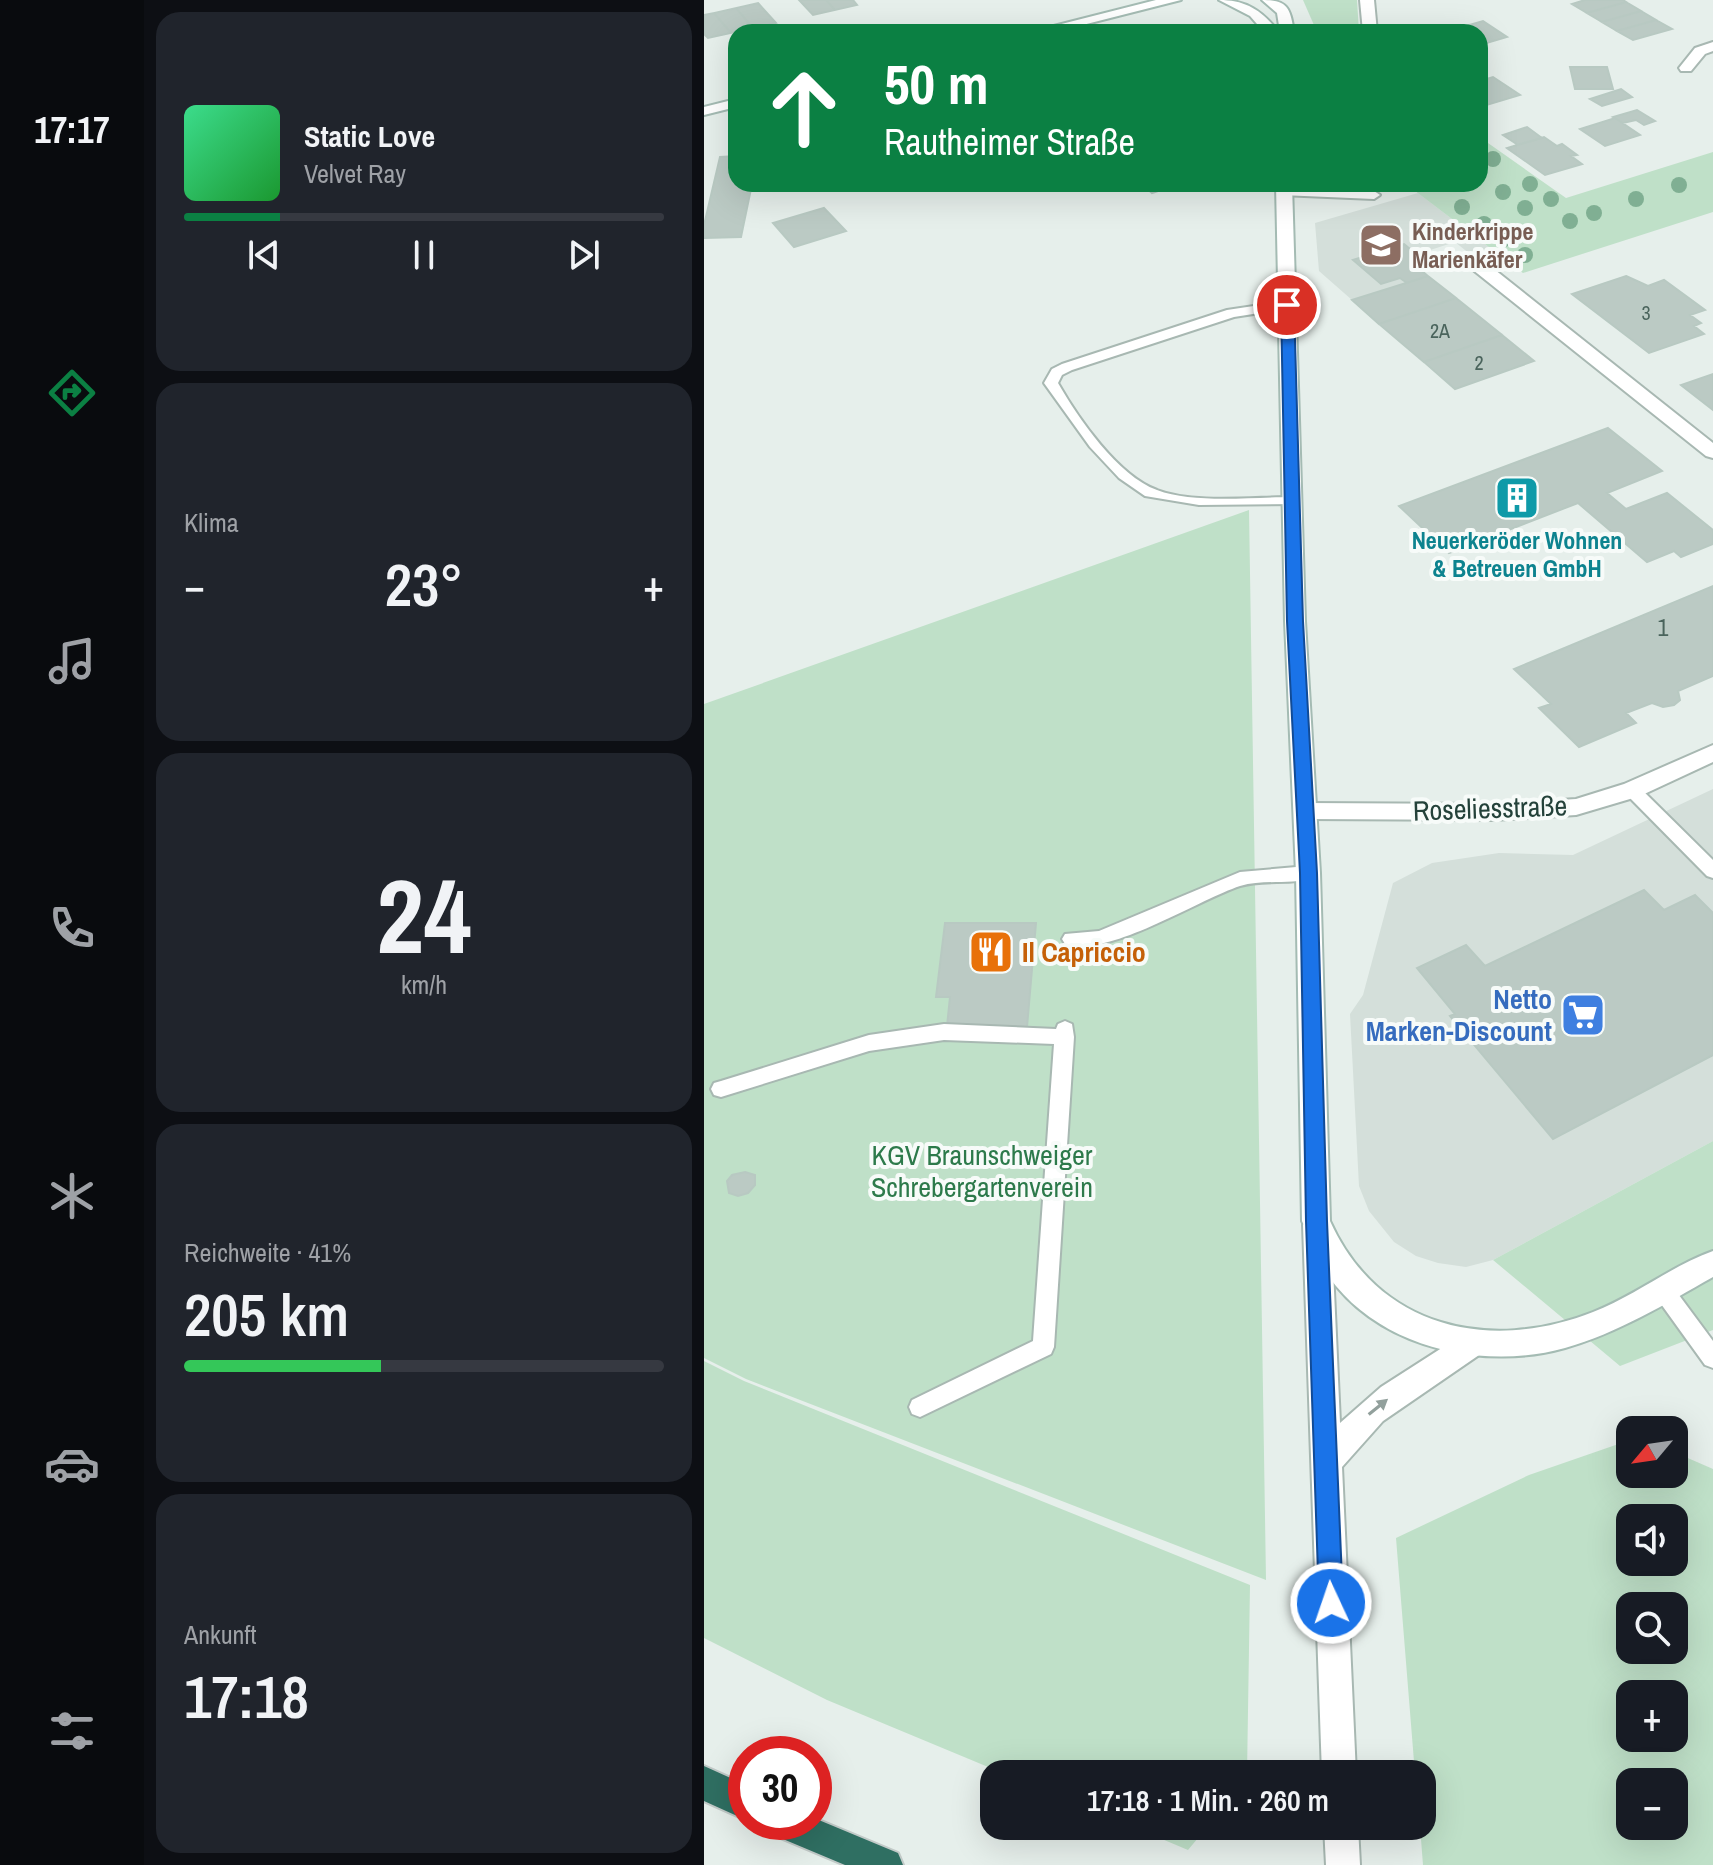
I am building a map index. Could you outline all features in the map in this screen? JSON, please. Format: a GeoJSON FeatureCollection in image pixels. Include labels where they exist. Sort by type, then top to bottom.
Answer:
{"type":"FeatureCollection","features":[{"type":"Feature","properties":{"kind":"highway"},"geometry":{"type":"LineString","coordinates":[[704,1783],[728,1794]]}},
{"type":"Feature","properties":{"kind":"highway"},"geometry":{"type":"LineString","coordinates":[[826,1840],[886,1865]]}},
{"type":"Feature","properties":{"kind":"main road"},"geometry":{"type":"LineString","coordinates":[[1071,24],[1174,0]]}},
{"type":"Feature","properties":{"kind":"main road"},"geometry":{"type":"LineString","coordinates":[[1226,0],[1255,13],[1265,24]]}},
{"type":"Feature","properties":{"kind":"main road"},"geometry":{"type":"LineString","coordinates":[[1269,0],[1284,12],[1286,24]]}},
{"type":"Feature","properties":{"kind":"main road"},"geometry":{"type":"LineString","coordinates":[[1367,0],[1369,24]]}},
{"type":"Feature","properties":{"kind":"main road"},"geometry":{"type":"LineString","coordinates":[[1686,68],[1700,51],[1713,46]]}},
{"type":"Feature","properties":{"kind":"main road"},"geometry":{"type":"LineString","coordinates":[[704,111],[728,105]]}},
{"type":"Feature","properties":{"kind":"main road"},"geometry":{"type":"LineString","coordinates":[[1285,192],[1295,621],[1306,811],[1316,1221],[1338,1760]]}},
{"type":"Feature","properties":{"kind":"main road"},"geometry":{"type":"LineString","coordinates":[[1474,262],[1713,452]]}},
{"type":"Feature","properties":{"kind":"main road","name":"Roseliesstraße"},"geometry":{"type":"LineString","coordinates":[[1306,811],[1546,811],[1601,801],[1713,753]]}},
{"type":"Feature","properties":{"kind":"main road"},"geometry":{"type":"LineString","coordinates":[[1316,1221],[1329,1251],[1348,1279],[1371,1300],[1410,1326],[1444,1339],[1472,1344],[1555,1337],[1595,1325],[1713,1263]]}},
{"type":"Feature","properties":{"kind":"main road"},"geometry":{"type":"LineString","coordinates":[[1326,1464],[1340,1441],[1379,1404],[1472,1344]]}},
{"type":"Feature","properties":{"kind":"lane"},"geometry":{"type":"LineString","coordinates":[[1336,192],[1374,195]]}},
{"type":"Feature","properties":{"kind":"lane"},"geometry":{"type":"LineString","coordinates":[[1287,305],[1232,313],[1067,367],[1057,372],[1051,383],[1060,401],[1123,475],[1152,494],[1292,501]]}},
{"type":"Feature","properties":{"kind":"lane"},"geometry":{"type":"LineString","coordinates":[[1632,790],[1713,871]]}},
{"type":"Feature","properties":{"kind":"lane"},"geometry":{"type":"LineString","coordinates":[[1071,939],[1101,938],[1240,879],[1308,873]]}},
{"type":"Feature","properties":{"kind":"lane"},"geometry":{"type":"LineString","coordinates":[[721,1089],[869,1043],[944,1032],[1065,1033],[1043,1347],[920,1407]]}},
{"type":"Feature","properties":{"kind":"lane"},"geometry":{"type":"LineString","coordinates":[[1663,1290],[1713,1358]]}},
{"type":"Feature","properties":{"kind":"shaded area","name":"Kinderkrippe Marienkäfer"},"geometry":{"type":"Polygon","coordinates":[[[1418,193],[1490,248],[1470,254],[1455,242],[1418,254],[1433,268],[1423,271],[1428,276],[1352,300],[1319,271],[1315,223],[1418,193]]]}},
{"type":"Feature","properties":{"kind":"shaded area"},"geometry":{"type":"Polygon","coordinates":[[[1713,789],[1713,1141],[1493,1260],[1466,1267],[1438,1263],[1416,1256],[1394,1242],[1369,1211],[1359,1186],[1350,1014],[1363,995],[1393,883],[1432,863],[1499,853],[1573,855],[1713,789]]]}},
{"type":"Feature","properties":{"kind":"green space"},"geometry":{"type":"Polygon","coordinates":[[[1303,0],[1357,0],[1358,24],[1314,24],[1303,0]]]}},
{"type":"Feature","properties":{"kind":"green space"},"geometry":{"type":"Polygon","coordinates":[[[1488,143],[1566,198],[1713,152],[1713,212],[1523,273],[1417,192],[1488,192],[1488,143]]]}},
{"type":"Feature","properties":{"kind":"green space","name":"KGV Braunschweiger Schrebergartenverein"},"geometry":{"type":"Polygon","coordinates":[[[1249,510],[1266,1580],[746,1379],[704,1358],[704,704],[1249,510]]]}},
{"type":"Feature","properties":{"kind":"green space"},"geometry":{"type":"Polygon","coordinates":[[[1713,1141],[1713,1330],[1620,1366],[1493,1260],[1713,1141]]]}},
{"type":"Feature","properties":{"kind":"green space"},"geometry":{"type":"Polygon","coordinates":[[[704,1361],[744,1381],[1250,1585],[1247,1760],[980,1760],[980,1764],[827,1700],[704,1638],[704,1361]]]}},
{"type":"Feature","properties":{"kind":"green space"},"geometry":{"type":"Polygon","coordinates":[[[1616,1445],[1616,1488],[1688,1488],[1688,1458],[1713,1469],[1713,1865],[1423,1865],[1421,1840],[1436,1840],[1436,1760],[1414,1760],[1396,1538],[1529,1475],[1616,1445]]]}},
{"type":"Feature","properties":{"kind":"green space"},"geometry":{"type":"Polygon","coordinates":[[[1164,1840],[1196,1840],[1188,1850],[1164,1840]]]}},
{"type":"Feature","properties":{"kind":"building"},"geometry":{"type":"Polygon","coordinates":[[[799,0],[826,0],[835,10],[813,15],[799,0]]]}},
{"type":"Feature","properties":{"kind":"building"},"geometry":{"type":"Polygon","coordinates":[[[826,0],[853,0],[857,5],[835,10],[826,0]]]}},
{"type":"Feature","properties":{"kind":"building"},"geometry":{"type":"Polygon","coordinates":[[[1585,0],[1626,2],[1587,13],[1572,4],[1585,0]]]}},
{"type":"Feature","properties":{"kind":"building"},"geometry":{"type":"Polygon","coordinates":[[[1626,2],[1641,11],[1602,22],[1587,13],[1626,2]]]}},
{"type":"Feature","properties":{"kind":"building"},"geometry":{"type":"Polygon","coordinates":[[[758,3],[776,23],[750,24],[736,8],[758,3]]]}},
{"type":"Feature","properties":{"kind":"building"},"geometry":{"type":"Polygon","coordinates":[[[736,8],[750,24],[728,24],[728,29],[714,13],[736,8]]]}},
{"type":"Feature","properties":{"kind":"building"},"geometry":{"type":"Polygon","coordinates":[[[1641,11],[1656,20],[1617,31],[1602,22],[1641,11]]]}},
{"type":"Feature","properties":{"kind":"building"},"geometry":{"type":"Polygon","coordinates":[[[714,13],[728,34],[708,38],[704,34],[704,15],[714,13]]]}},
{"type":"Feature","properties":{"kind":"building"},"geometry":{"type":"Polygon","coordinates":[[[1656,20],[1672,29],[1633,40],[1617,31],[1656,20]]]}},
{"type":"Feature","properties":{"kind":"building"},"geometry":{"type":"Polygon","coordinates":[[[1488,24],[1507,37],[1488,43],[1488,24]]]}},
{"type":"Feature","properties":{"kind":"building"},"geometry":{"type":"Polygon","coordinates":[[[1570,67],[1607,67],[1613,89],[1575,89],[1570,67]]]}},
{"type":"Feature","properties":{"kind":"building"},"geometry":{"type":"Polygon","coordinates":[[[1493,77],[1520,95],[1488,105],[1488,79],[1493,77]]]}},
{"type":"Feature","properties":{"kind":"building"},"geometry":{"type":"Polygon","coordinates":[[[1621,89],[1632,97],[1602,106],[1590,99],[1621,89]]]}},
{"type":"Feature","properties":{"kind":"building"},"geometry":{"type":"Polygon","coordinates":[[[1637,110],[1655,121],[1644,125],[1636,120],[1623,123],[1613,117],[1637,110]]]}},
{"type":"Feature","properties":{"kind":"building"},"geometry":{"type":"Polygon","coordinates":[[[1615,118],[1640,135],[1605,146],[1580,129],[1615,118]]]}},
{"type":"Feature","properties":{"kind":"building"},"geometry":{"type":"Polygon","coordinates":[[[1527,127],[1542,138],[1518,145],[1503,135],[1527,127]]]}},
{"type":"Feature","properties":{"kind":"building"},"geometry":{"type":"Polygon","coordinates":[[[1544,137],[1557,146],[1562,144],[1577,155],[1571,156],[1582,164],[1545,175],[1507,148],[1544,137]]]}},
{"type":"Feature","properties":{"kind":"building"},"geometry":{"type":"Polygon","coordinates":[[[728,156],[728,192],[750,192],[741,237],[704,238],[704,225],[720,157],[728,156]]]}},
{"type":"Feature","properties":{"kind":"building"},"geometry":{"type":"Polygon","coordinates":[[[824,208],[846,231],[794,247],[773,223],[824,208]]]}},
{"type":"Feature","properties":{"kind":"building"},"geometry":{"type":"Polygon","coordinates":[[[1404,244],[1433,268],[1422,271],[1428,276],[1407,283],[1400,278],[1381,284],[1353,260],[1404,244]]]}},
{"type":"Feature","properties":{"kind":"building"},"geometry":{"type":"Polygon","coordinates":[[[1428,276],[1456,298],[1379,324],[1352,300],[1428,276]]]}},
{"type":"Feature","properties":{"kind":"building"},"geometry":{"type":"Polygon","coordinates":[[[1626,276],[1648,286],[1664,280],[1705,310],[1690,315],[1701,323],[1694,326],[1704,334],[1649,353],[1572,294],[1626,276]]]}},
{"type":"Feature","properties":{"kind":"building"},"geometry":{"type":"Polygon","coordinates":[[[1456,298],[1502,335],[1424,362],[1379,324],[1456,298]]]}},
{"type":"Feature","properties":{"kind":"building"},"geometry":{"type":"Polygon","coordinates":[[[1502,335],[1534,361],[1455,389],[1424,362],[1502,335]]]}},
{"type":"Feature","properties":{"kind":"building"},"geometry":{"type":"Polygon","coordinates":[[[1713,374],[1713,410],[1681,385],[1713,374]]]}},
{"type":"Feature","properties":{"kind":"building","name":"Neuerkeröder Wohnen & Betreuen GmbH"},"geometry":{"type":"Polygon","coordinates":[[[1608,428],[1662,471],[1607,493],[1626,509],[1667,493],[1713,530],[1713,544],[1681,557],[1674,551],[1647,562],[1578,503],[1449,553],[1399,506],[1608,428]]]}},
{"type":"Feature","properties":{"kind":"building"},"geometry":{"type":"Polygon","coordinates":[[[1713,586],[1713,676],[1678,691],[1680,700],[1674,705],[1663,707],[1652,703],[1626,713],[1636,723],[1579,747],[1539,708],[1551,704],[1514,669],[1713,586]]]}},
{"type":"Feature","properties":{"kind":"building","name":"Netto Marken-Discount"},"geometry":{"type":"Polygon","coordinates":[[[1644,890],[1664,910],[1695,895],[1713,913],[1713,1055],[1553,1139],[1450,1016],[1455,1014],[1417,968],[1466,945],[1485,966],[1644,890]]]}},
{"type":"Feature","properties":{"kind":"building"},"geometry":{"type":"Polygon","coordinates":[[[945,923],[1036,923],[1027,1027],[947,1026],[950,997],[936,997],[945,923]]]}},
{"type":"Feature","properties":{"kind":"building"},"geometry":{"type":"Polygon","coordinates":[[[745,1172],[755,1175],[755,1185],[748,1193],[738,1196],[729,1193],[727,1181],[732,1175],[745,1172]]]}},
{"type":"Feature","properties":{"kind":"place","name":"Kinderkrippe Marienkäfer"},"geometry":{"type":"Point","coordinates":[1381,245]}},
{"type":"Feature","properties":{"kind":"place","name":"Neuerkeröder Wohnen & Betreuen GmbH"},"geometry":{"type":"Point","coordinates":[1517,498]}},
{"type":"Feature","properties":{"kind":"place","name":"Il Capriccio"},"geometry":{"type":"Point","coordinates":[991,952]}},
{"type":"Feature","properties":{"kind":"place","name":"Netto Marken-Discount"},"geometry":{"type":"Point","coordinates":[1583,1015]}},
{"type":"Feature","properties":{"kind":"route"},"geometry":{"type":"LineString","coordinates":[[1287,305],[1295,621],[1308,873],[1316,1221],[1331,1603]]}}]}
